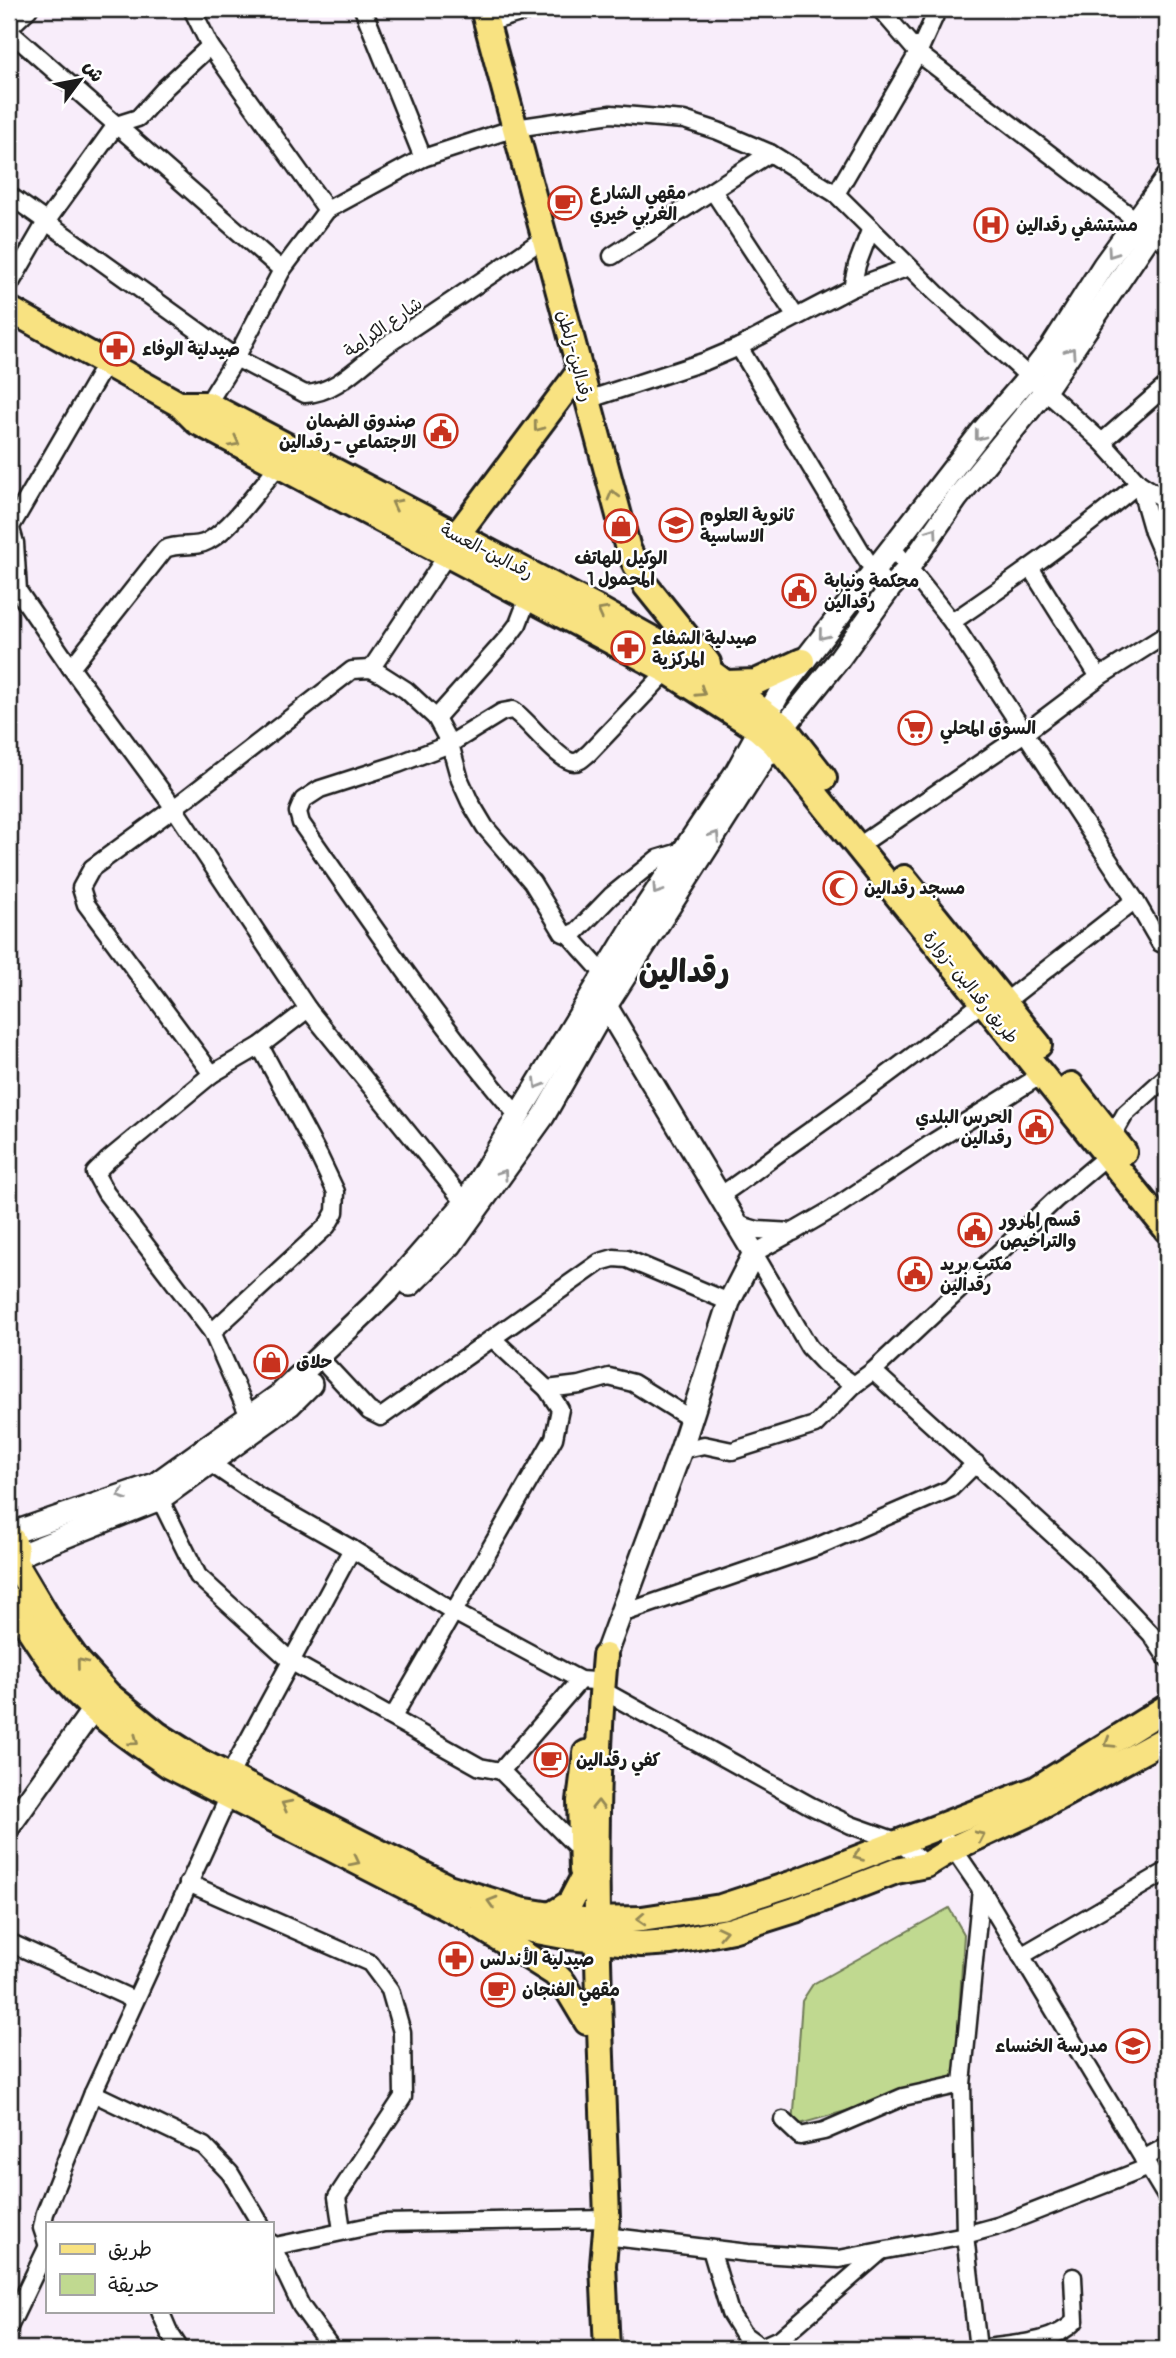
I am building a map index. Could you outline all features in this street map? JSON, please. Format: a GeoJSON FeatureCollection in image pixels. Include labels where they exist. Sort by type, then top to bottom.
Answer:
{"type":"FeatureCollection","features":[{"type":"Feature","properties":{"kind":"main road","name":"رقدالين-زلطن"},"geometry":{"type":"LineString","coordinates":[[485,16],[628,549],[652,595],[723,680]]}},
{"type":"Feature","properties":{"kind":"main road","name":"رقدالين-العسة"},"geometry":{"type":"LineString","coordinates":[[9,309],[179,404],[202,413],[476,558],[600,610],[723,680],[771,728]]}},
{"type":"Feature","properties":{"kind":"main road"},"geometry":{"type":"LineString","coordinates":[[452,545],[579,372]]}},
{"type":"Feature","properties":{"kind":"main road","name":"رقدالين-العسة"},"geometry":{"type":"LineString","coordinates":[[202,413],[279,465],[452,545]]}},
{"type":"Feature","properties":{"kind":"main road","name":"رقدالين-العسة"},"geometry":{"type":"LineString","coordinates":[[476,558],[528,598],[771,728]]}},
{"type":"Feature","properties":{"kind":"main road"},"geometry":{"type":"LineString","coordinates":[[723,680],[756,682],[802,661]]}},
{"type":"Feature","properties":{"kind":"main road","name":"طريق رقدالين -زوارة"},"geometry":{"type":"LineString","coordinates":[[771,728],[1110,1147],[1167,1230]]}},
{"type":"Feature","properties":{"kind":"main road","name":"طريق رقدالين -زوارة"},"geometry":{"type":"LineString","coordinates":[[994,1003],[1043,1073],[1110,1147],[1167,1204]]}},
{"type":"Feature","properties":{"kind":"main road"},"geometry":{"type":"LineString","coordinates":[[11,1551],[52,1625],[78,1661],[101,1702],[128,1737],[170,1766],[229,1787],[448,1887],[520,1910],[551,1915],[590,1930],[641,1944],[671,1942],[732,1930],[795,1910],[896,1871],[926,1865],[952,1849],[1032,1812],[1167,1738]]}},
{"type":"Feature","properties":{"kind":"main road"},"geometry":{"type":"LineString","coordinates":[[13,1614],[65,1679],[101,1702]]}},
{"type":"Feature","properties":{"kind":"main road"},"geometry":{"type":"LineString","coordinates":[[606,1656],[592,1684],[580,1801],[582,1880],[590,1930],[607,2349]]}},
{"type":"Feature","properties":{"kind":"main road"},"geometry":{"type":"LineString","coordinates":[[592,1684],[587,2022],[601,2224]]}},
{"type":"Feature","properties":{"kind":"main road"},"geometry":{"type":"LineString","coordinates":[[467,1918],[590,1930],[721,1907],[794,1883],[1036,1789],[1167,1707]]}},
{"type":"Feature","properties":{"kind":"main road"},"geometry":{"type":"LineString","coordinates":[[229,1787],[467,1918],[554,1973],[563,1982],[587,2022]]}},
{"type":"Feature","properties":{"kind":"main road"},"geometry":{"type":"LineString","coordinates":[[551,1915],[570,1903],[582,1880]]}},
{"type":"Feature","properties":{"kind":"street"},"geometry":{"type":"LineString","coordinates":[[29,9],[9,29],[282,270]]}},
{"type":"Feature","properties":{"kind":"street"},"geometry":{"type":"LineString","coordinates":[[192,9],[210,46],[327,210]]}},
{"type":"Feature","properties":{"kind":"street"},"geometry":{"type":"LineString","coordinates":[[363,9],[423,158]]}},
{"type":"Feature","properties":{"kind":"street"},"geometry":{"type":"LineString","coordinates":[[485,16],[533,9]]}},
{"type":"Feature","properties":{"kind":"street"},"geometry":{"type":"LineString","coordinates":[[880,9],[918,53],[1152,232]]}},
{"type":"Feature","properties":{"kind":"street"},"geometry":{"type":"LineString","coordinates":[[894,27],[895,9]]}},
{"type":"Feature","properties":{"kind":"street"},"geometry":{"type":"LineString","coordinates":[[836,194],[918,53],[938,9]]}},
{"type":"Feature","properties":{"kind":"street"},"geometry":{"type":"LineString","coordinates":[[9,286],[46,222],[116,125],[138,118],[166,87],[210,46]]}},
{"type":"Feature","properties":{"kind":"street"},"geometry":{"type":"LineString","coordinates":[[202,413],[236,358],[282,270],[327,210],[423,158],[514,128],[611,114],[684,120],[770,153],[836,194],[909,267],[1028,378],[1102,442],[1139,483],[1167,501]]}},
{"type":"Feature","properties":{"kind":"street"},"geometry":{"type":"LineString","coordinates":[[612,256],[770,153]]}},
{"type":"Feature","properties":{"kind":"street"},"geometry":{"type":"LineString","coordinates":[[11,1551],[160,1499],[210,1463],[249,1416],[279,1395],[471,1207],[543,1117],[771,728],[802,661],[983,430],[1152,232],[1167,178]]}},
{"type":"Feature","properties":{"kind":"street"},"geometry":{"type":"LineString","coordinates":[[713,191],[796,317]]}},
{"type":"Feature","properties":{"kind":"street"},"geometry":{"type":"LineString","coordinates":[[9,195],[236,358]]}},
{"type":"Feature","properties":{"kind":"street"},"geometry":{"type":"LineString","coordinates":[[11,1551],[155,1484],[290,1405],[451,1245],[518,1116],[637,920],[736,772],[771,728],[839,659],[957,498],[1044,392],[1167,210]]}},
{"type":"Feature","properties":{"kind":"street"},"geometry":{"type":"LineString","coordinates":[[852,288],[857,265],[871,228]]}},
{"type":"Feature","properties":{"kind":"street","name":"شارع الكرامة"},"geometry":{"type":"LineString","coordinates":[[236,358],[304,394],[315,394],[340,381],[388,344],[543,239]]}},
{"type":"Feature","properties":{"kind":"street"},"geometry":{"type":"LineString","coordinates":[[587,400],[706,361],[739,347],[852,288],[909,267]]}},
{"type":"Feature","properties":{"kind":"street"},"geometry":{"type":"LineString","coordinates":[[739,347],[874,571],[890,588]]}},
{"type":"Feature","properties":{"kind":"street"},"geometry":{"type":"LineString","coordinates":[[106,363],[10,530],[15,543],[14,589],[174,808],[308,1009],[471,1207]]}},
{"type":"Feature","properties":{"kind":"street"},"geometry":{"type":"LineString","coordinates":[[1102,442],[1167,385]]}},
{"type":"Feature","properties":{"kind":"street"},"geometry":{"type":"LineString","coordinates":[[71,668],[165,549],[176,544],[195,545],[206,542],[225,529],[279,465]]}},
{"type":"Feature","properties":{"kind":"street"},"geometry":{"type":"LineString","coordinates":[[1139,483],[1153,532],[1167,565]]}},
{"type":"Feature","properties":{"kind":"street"},"geometry":{"type":"LineString","coordinates":[[952,622],[1031,569],[1139,483]]}},
{"type":"Feature","properties":{"kind":"street"},"geometry":{"type":"LineString","coordinates":[[371,669],[452,545]]}},
{"type":"Feature","properties":{"kind":"street"},"geometry":{"type":"LineString","coordinates":[[892,547],[952,622],[1165,947]]}},
{"type":"Feature","properties":{"kind":"street"},"geometry":{"type":"LineString","coordinates":[[1031,569],[1099,677]]}},
{"type":"Feature","properties":{"kind":"street"},"geometry":{"type":"LineString","coordinates":[[436,718],[509,636],[518,624],[528,598]]}},
{"type":"Feature","properties":{"kind":"street"},"geometry":{"type":"LineString","coordinates":[[864,842],[1026,732],[1099,677],[1167,634]]}},
{"type":"Feature","properties":{"kind":"street"},"geometry":{"type":"LineString","coordinates":[[212,1074],[86,904],[81,888],[92,868],[344,676],[352,670],[371,669],[406,690],[436,718],[450,744],[460,780],[485,827],[532,883],[563,933],[569,935],[604,974],[606,1006],[809,1347],[825,1364],[854,1385]]}},
{"type":"Feature","properties":{"kind":"street"},"geometry":{"type":"LineString","coordinates":[[518,1116],[479,1071],[393,954],[301,823],[298,812],[303,800],[320,789],[450,744],[502,712],[513,710],[523,716],[563,757],[571,762],[579,761],[667,671]]}},
{"type":"Feature","properties":{"kind":"street"},"geometry":{"type":"LineString","coordinates":[[569,935],[611,895],[657,859],[683,851]]}},
{"type":"Feature","properties":{"kind":"street"},"geometry":{"type":"LineString","coordinates":[[719,1196],[994,1003],[1135,900]]}},
{"type":"Feature","properties":{"kind":"street"},"geometry":{"type":"LineString","coordinates":[[249,1416],[212,1332],[106,1192],[95,1173],[212,1074],[260,1046],[308,1009]]}},
{"type":"Feature","properties":{"kind":"street"},"geometry":{"type":"LineString","coordinates":[[212,1332],[327,1226],[335,1212],[336,1192],[260,1046]]}},
{"type":"Feature","properties":{"kind":"street"},"geometry":{"type":"LineString","coordinates":[[606,1656],[681,1450],[729,1303],[754,1253],[831,1210],[1043,1073]]}},
{"type":"Feature","properties":{"kind":"street"},"geometry":{"type":"LineString","coordinates":[[681,1450],[704,1445],[732,1451],[816,1425],[854,1385],[873,1371],[1110,1147],[1125,1115],[1167,1076]]}},
{"type":"Feature","properties":{"kind":"street"},"geometry":{"type":"LineString","coordinates":[[737,1224],[757,1230],[793,1232]]}},
{"type":"Feature","properties":{"kind":"street"},"geometry":{"type":"LineString","coordinates":[[328,1367],[369,1411],[381,1417],[600,1262],[614,1258],[627,1259],[729,1303]]}},
{"type":"Feature","properties":{"kind":"street"},"geometry":{"type":"LineString","coordinates":[[393,1717],[554,1438],[559,1409],[547,1389],[493,1339]]}},
{"type":"Feature","properties":{"kind":"street"},"geometry":{"type":"LineString","coordinates":[[873,1371],[1085,1564],[1151,1634],[1167,1658]]}},
{"type":"Feature","properties":{"kind":"street"},"geometry":{"type":"LineString","coordinates":[[547,1389],[580,1385],[609,1377],[633,1382],[691,1419]]}},
{"type":"Feature","properties":{"kind":"street"},"geometry":{"type":"LineString","coordinates":[[210,1463],[260,1497],[352,1549],[454,1612],[592,1684],[811,1806],[851,1825],[899,1842],[926,1865]]}},
{"type":"Feature","properties":{"kind":"street"},"geometry":{"type":"LineString","coordinates":[[621,1614],[816,1547],[950,1489],[975,1463]]}},
{"type":"Feature","properties":{"kind":"street"},"geometry":{"type":"LineString","coordinates":[[160,1499],[198,1576],[292,1662],[480,1767],[501,1771],[581,1851]]}},
{"type":"Feature","properties":{"kind":"street"},"geometry":{"type":"LineString","coordinates":[[46,2242],[42,2228],[45,2213],[134,2000],[229,1787],[352,1549]]}},
{"type":"Feature","properties":{"kind":"street"},"geometry":{"type":"LineString","coordinates":[[501,1771],[592,1684]]}},
{"type":"Feature","properties":{"kind":"street"},"geometry":{"type":"LineString","coordinates":[[9,1827],[101,1702]]}},
{"type":"Feature","properties":{"kind":"street"},"geometry":{"type":"LineString","coordinates":[[940,1827],[952,1849],[981,1889],[1167,2198]]}},
{"type":"Feature","properties":{"kind":"street"},"geometry":{"type":"LineString","coordinates":[[1021,1956],[1167,1871]]}},
{"type":"Feature","properties":{"kind":"street"},"geometry":{"type":"LineString","coordinates":[[188,1883],[370,1962],[390,1990],[402,2032],[403,2098],[337,2197],[342,2230]]}},
{"type":"Feature","properties":{"kind":"street"},"geometry":{"type":"LineString","coordinates":[[981,1889],[962,2084],[965,2235],[978,2349],[1048,2338],[1068,2329],[1075,2321],[1073,2277]]}},
{"type":"Feature","properties":{"kind":"street"},"geometry":{"type":"LineString","coordinates":[[9,1942],[134,2000]]}},
{"type":"Feature","properties":{"kind":"street"},"geometry":{"type":"LineString","coordinates":[[783,2120],[800,2136],[824,2131],[903,2097],[962,2084]]}},
{"type":"Feature","properties":{"kind":"street"},"geometry":{"type":"LineString","coordinates":[[93,2093],[204,2146],[230,2173],[259,2222]]}},
{"type":"Feature","properties":{"kind":"street"},"geometry":{"type":"LineString","coordinates":[[273,2245],[384,2222],[601,2224],[711,2249],[839,2259],[965,2235],[998,2226],[1146,2163],[1167,2146]]}},
{"type":"Feature","properties":{"kind":"street"},"geometry":{"type":"LineString","coordinates":[[9,2327],[46,2247]]}},
{"type":"Feature","properties":{"kind":"street"},"geometry":{"type":"LineString","coordinates":[[273,2247],[301,2306],[332,2349]]}},
{"type":"Feature","properties":{"kind":"street"},"geometry":{"type":"LineString","coordinates":[[711,2249],[730,2313],[743,2334],[761,2347],[781,2338],[881,2251]]}},
{"type":"Feature","properties":{"kind":"street"},"geometry":{"type":"LineString","coordinates":[[160,2312],[180,2349]]}},
{"type":"Feature","properties":{"kind":"green space"},"geometry":{"type":"Polygon","coordinates":[[[949,1908],[964,1934],[955,2080],[793,2126],[802,2001],[813,1984],[949,1908]]]}},
{"type":"Feature","properties":{"kind":"place","name":"مقهي الشارع الغربي خيري"},"geometry":{"type":"Point","coordinates":[565,203]}},
{"type":"Feature","properties":{"kind":"place","name":"مستشفي رقدالين"},"geometry":{"type":"Point","coordinates":[991,225]}},
{"type":"Feature","properties":{"kind":"place","name":"صيدلية الوفاء"},"geometry":{"type":"Point","coordinates":[117,349]}},
{"type":"Feature","properties":{"kind":"place","name":"صندوق الضمان الاجتماعي - رقدالين"},"geometry":{"type":"Point","coordinates":[441,431]}},
{"type":"Feature","properties":{"kind":"place","name":"ثانوية العلوم الاساسية"},"geometry":{"type":"Point","coordinates":[676,525]}},
{"type":"Feature","properties":{"kind":"place","name":"الوكيل للهاتف المحمول 1"},"geometry":{"type":"Point","coordinates":[621,526]}},
{"type":"Feature","properties":{"kind":"place","name":"محكمة ونيابة رقدالين"},"geometry":{"type":"Point","coordinates":[799,591]}},
{"type":"Feature","properties":{"kind":"place","name":"صيدلية الشفاء المركزية"},"geometry":{"type":"Point","coordinates":[628,648]}},
{"type":"Feature","properties":{"kind":"place","name":"السوق المحلي"},"geometry":{"type":"Point","coordinates":[915,728]}},
{"type":"Feature","properties":{"kind":"place","name":"مسجد رقدالين"},"geometry":{"type":"Point","coordinates":[840,888]}},
{"type":"Feature","properties":{"kind":"place","name":"الحرس البلدي رقدالين"},"geometry":{"type":"Point","coordinates":[1036,1127]}},
{"type":"Feature","properties":{"kind":"place","name":"قسم المرور والتراخيص"},"geometry":{"type":"Point","coordinates":[975,1230]}},
{"type":"Feature","properties":{"kind":"place","name":"مكتب بريد رقدالين"},"geometry":{"type":"Point","coordinates":[915,1274]}},
{"type":"Feature","properties":{"kind":"place","name":"حلاق"},"geometry":{"type":"Point","coordinates":[271,1362]}},
{"type":"Feature","properties":{"kind":"place","name":"كفي رقدالين"},"geometry":{"type":"Point","coordinates":[551,1760]}},
{"type":"Feature","properties":{"kind":"place","name":"صيدلية الأندلس"},"geometry":{"type":"Point","coordinates":[456,1959]}},
{"type":"Feature","properties":{"kind":"place","name":"مقهي الفنجان"},"geometry":{"type":"Point","coordinates":[498,1990]}},
{"type":"Feature","properties":{"kind":"place","name":"مدرسة الخنساء"},"geometry":{"type":"Point","coordinates":[1133,2046]}},
{"type":"Feature","properties":{"kind":"district","name":"رقدالين"},"geometry":{"type":"Point","coordinates":[684,971]}}]}
